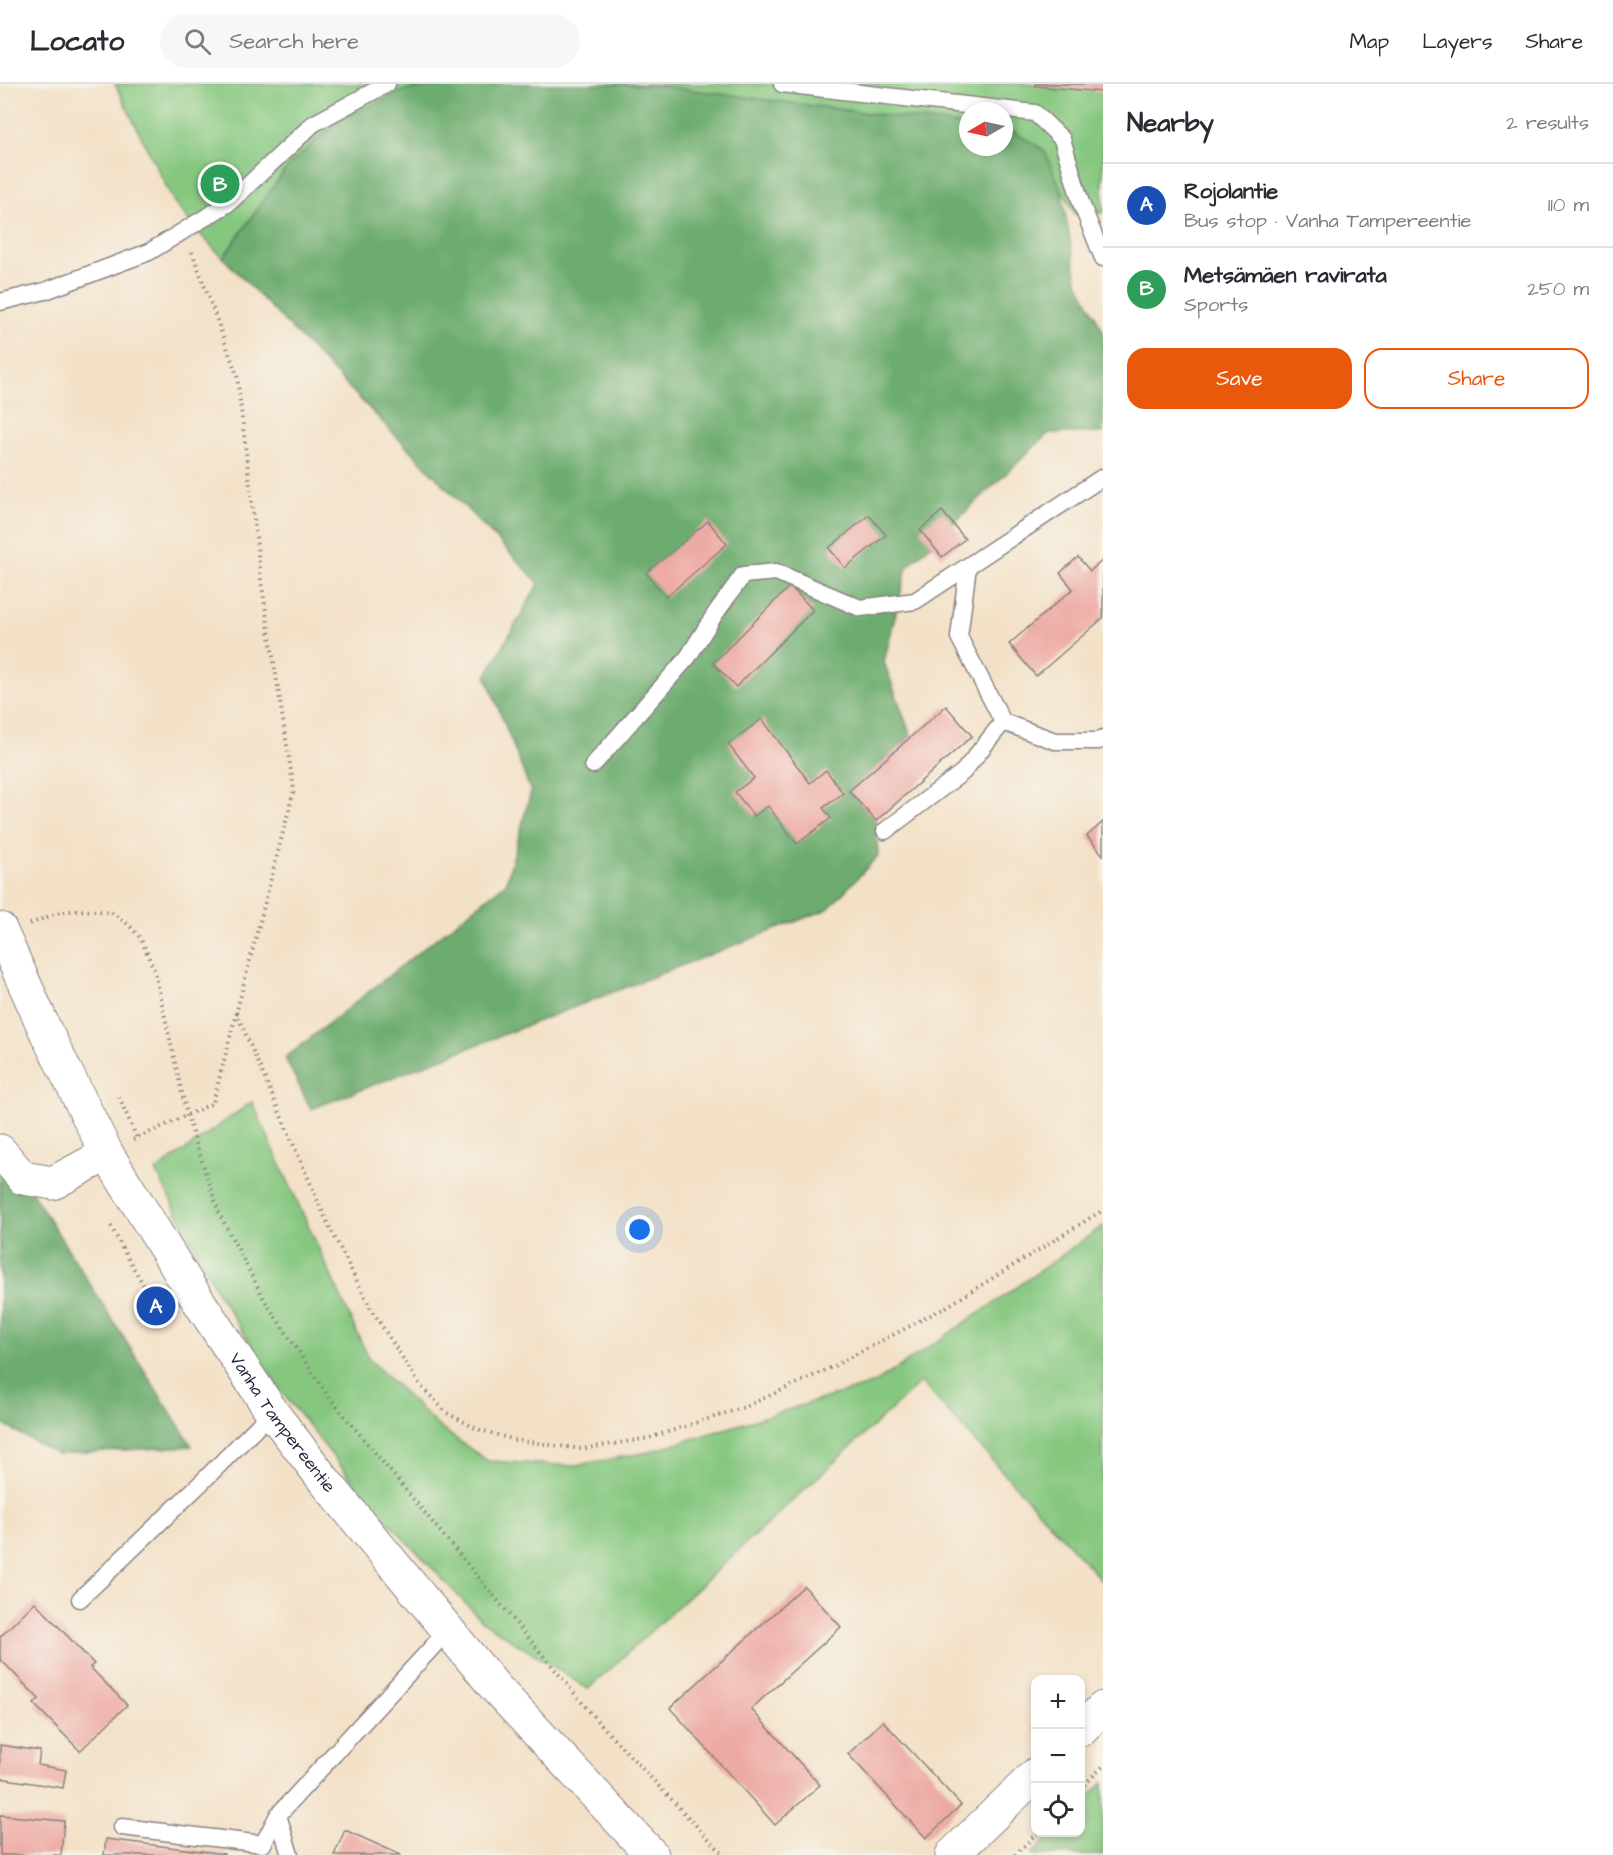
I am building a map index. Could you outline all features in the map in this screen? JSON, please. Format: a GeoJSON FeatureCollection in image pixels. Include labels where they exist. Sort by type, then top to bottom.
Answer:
{"type":"FeatureCollection","features":[{"type":"Feature","properties":{"kind":"main road","name":"Vanha Tampereentie"},"geometry":{"type":"LineString","coordinates":[[14,927],[51,1042],[108,1154],[188,1285],[272,1413],[324,1480],[495,1688],[652,1855]]}},
{"type":"Feature","properties":{"kind":"main road"},"geometry":{"type":"LineString","coordinates":[[0,1151],[23,1178],[53,1183],[108,1154]]}},
{"type":"Feature","properties":{"kind":"main road"},"geometry":{"type":"LineString","coordinates":[[1081,1729],[1103,1708]]}},
{"type":"Feature","properties":{"kind":"main road"},"geometry":{"type":"LineString","coordinates":[[952,1855],[1031,1778]]}},
{"type":"Feature","properties":{"kind":"lane"},"geometry":{"type":"LineString","coordinates":[[0,302],[45,291],[149,252],[229,203],[314,124],[387,84]]}},
{"type":"Feature","properties":{"kind":"lane"},"geometry":{"type":"LineString","coordinates":[[782,84],[1035,113],[1062,139],[1081,204],[1103,258]]}},
{"type":"Feature","properties":{"kind":"lane"},"geometry":{"type":"LineString","coordinates":[[593,765],[688,657],[743,575],[776,572],[860,608],[915,601],[1102,480]]}},
{"type":"Feature","properties":{"kind":"lane"},"geometry":{"type":"LineString","coordinates":[[968,566],[959,637],[1003,722],[1055,741],[1100,741],[1103,738]]}},
{"type":"Feature","properties":{"kind":"lane"},"geometry":{"type":"LineString","coordinates":[[885,831],[963,772],[1003,722]]}},
{"type":"Feature","properties":{"kind":"lane"},"geometry":{"type":"LineString","coordinates":[[80,1599],[272,1413]]}},
{"type":"Feature","properties":{"kind":"lane"},"geometry":{"type":"LineString","coordinates":[[122,1827],[263,1844],[278,1815],[448,1630]]}},
{"type":"Feature","properties":{"kind":"lane"},"geometry":{"type":"LineString","coordinates":[[278,1815],[290,1855]]}},
{"type":"Feature","properties":{"kind":"path"},"geometry":{"type":"LineString","coordinates":[[108,1154],[213,1103],[294,790],[261,580],[237,375],[184,229]]}},
{"type":"Feature","properties":{"kind":"path"},"geometry":{"type":"LineString","coordinates":[[14,927],[76,909],[111,912],[129,925],[141,939],[154,972],[188,1116],[219,1213],[265,1301],[328,1396],[599,1723],[724,1855]]}},
{"type":"Feature","properties":{"kind":"path"},"geometry":{"type":"LineString","coordinates":[[236,1012],[327,1222],[371,1309],[420,1385],[447,1413],[477,1429],[515,1440],[582,1449],[649,1438],[745,1407],[826,1370],[946,1307],[1103,1210]]}},
{"type":"Feature","properties":{"kind":"path"},"geometry":{"type":"LineString","coordinates":[[119,1096],[137,1138]]}},
{"type":"Feature","properties":{"kind":"path"},"geometry":{"type":"LineString","coordinates":[[109,1222],[123,1251],[156,1306]]}},
{"type":"Feature","properties":{"kind":"path"},"geometry":{"type":"LineString","coordinates":[[1085,1784],[1103,1766]]}},
{"type":"Feature","properties":{"kind":"path"},"geometry":{"type":"LineString","coordinates":[[1015,1855],[1034,1837]]}},
{"type":"Feature","properties":{"kind":"green space"},"geometry":{"type":"Polygon","coordinates":[[[115,84],[450,84],[405,90],[288,166],[223,258],[174,202],[115,84]]]}},
{"type":"Feature","properties":{"kind":"green space"},"geometry":{"type":"Polygon","coordinates":[[[450,84],[660,86],[959,125],[959,156],[1013,156],[1014,132],[1044,150],[1061,189],[1077,280],[1103,331],[1103,433],[1049,433],[907,567],[884,662],[911,736],[849,791],[876,821],[878,856],[828,909],[311,1109],[285,1058],[506,883],[531,792],[486,676],[539,583],[223,258],[288,166],[338,121],[405,90],[450,84]]]}},
{"type":"Feature","properties":{"kind":"green space"},"geometry":{"type":"Polygon","coordinates":[[[615,84],[1103,84],[1103,213],[1075,214],[1061,189],[1013,132],[1013,102],[959,102],[959,125],[661,86],[615,84]]]}},
{"type":"Feature","properties":{"kind":"green space"},"geometry":{"type":"Polygon","coordinates":[[[252,1102],[369,1359],[439,1427],[488,1461],[573,1466],[649,1452],[875,1383],[1103,1226],[1103,1582],[921,1382],[588,1689],[482,1621],[368,1500],[283,1394],[217,1292],[156,1171],[252,1102]]]}},
{"type":"Feature","properties":{"kind":"green space"},"geometry":{"type":"Polygon","coordinates":[[[0,1151],[23,1178],[192,1446],[57,1454],[0,1423],[0,1151]]]}},
{"type":"Feature","properties":{"kind":"green space"},"geometry":{"type":"Polygon","coordinates":[[[1103,1783],[1103,1855],[1031,1855],[1049,1837],[1085,1837],[1085,1801],[1103,1783]]]}},
{"type":"Feature","properties":{"kind":"building"},"geometry":{"type":"Polygon","coordinates":[[[1035,84],[1103,84],[1103,92],[1035,86],[1035,84]]]}},
{"type":"Feature","properties":{"kind":"building"},"geometry":{"type":"Polygon","coordinates":[[[942,511],[965,539],[942,557],[920,530],[942,511]]]}},
{"type":"Feature","properties":{"kind":"building"},"geometry":{"type":"Polygon","coordinates":[[[869,515],[886,535],[845,568],[829,548],[869,515]]]}},
{"type":"Feature","properties":{"kind":"building"},"geometry":{"type":"Polygon","coordinates":[[[708,521],[727,544],[666,597],[646,573],[708,521]]]}},
{"type":"Feature","properties":{"kind":"building"},"geometry":{"type":"Polygon","coordinates":[[[1078,557],[1090,571],[1103,560],[1103,618],[1036,676],[1009,644],[1073,589],[1060,573],[1078,557]]]}},
{"type":"Feature","properties":{"kind":"building"},"geometry":{"type":"Polygon","coordinates":[[[790,586],[813,610],[736,687],[713,663],[790,586]]]}},
{"type":"Feature","properties":{"kind":"building"},"geometry":{"type":"Polygon","coordinates":[[[946,706],[972,736],[876,821],[849,791],[946,706]]]}},
{"type":"Feature","properties":{"kind":"building"},"geometry":{"type":"Polygon","coordinates":[[[762,719],[810,783],[826,770],[843,793],[823,808],[831,818],[797,844],[768,806],[754,816],[735,792],[754,778],[728,744],[762,719]]]}},
{"type":"Feature","properties":{"kind":"building"},"geometry":{"type":"Polygon","coordinates":[[[1103,822],[1103,855],[1087,836],[1103,822]]]}},
{"type":"Feature","properties":{"kind":"building"},"geometry":{"type":"Polygon","coordinates":[[[804,1586],[841,1627],[751,1709],[820,1785],[775,1825],[670,1708],[804,1586]]]}},
{"type":"Feature","properties":{"kind":"building"},"geometry":{"type":"Polygon","coordinates":[[[35,1602],[94,1664],[90,1667],[127,1705],[80,1751],[34,1704],[39,1699],[0,1659],[0,1637],[35,1602]]]}},
{"type":"Feature","properties":{"kind":"building"},"geometry":{"type":"Polygon","coordinates":[[[883,1721],[961,1805],[926,1838],[848,1754],[883,1721]]]}},
{"type":"Feature","properties":{"kind":"building"},"geometry":{"type":"Polygon","coordinates":[[[0,1745],[40,1751],[38,1765],[66,1770],[63,1788],[0,1778],[0,1745]]]}},
{"type":"Feature","properties":{"kind":"building"},"geometry":{"type":"Polygon","coordinates":[[[0,1815],[64,1821],[61,1855],[0,1855],[0,1815]]]}},
{"type":"Feature","properties":{"kind":"building"},"geometry":{"type":"Polygon","coordinates":[[[345,1830],[401,1855],[334,1855],[345,1830]]]}},
{"type":"Feature","properties":{"kind":"building"},"geometry":{"type":"Polygon","coordinates":[[[106,1839],[224,1854],[224,1855],[104,1855],[106,1839]]]}},
{"type":"Feature","properties":{"kind":"place","name":"Metsämäen ravirata"},"geometry":{"type":"Point","coordinates":[220,184]}},
{"type":"Feature","properties":{"kind":"place","name":"Rojolantie"},"geometry":{"type":"Point","coordinates":[156,1306]}}]}
